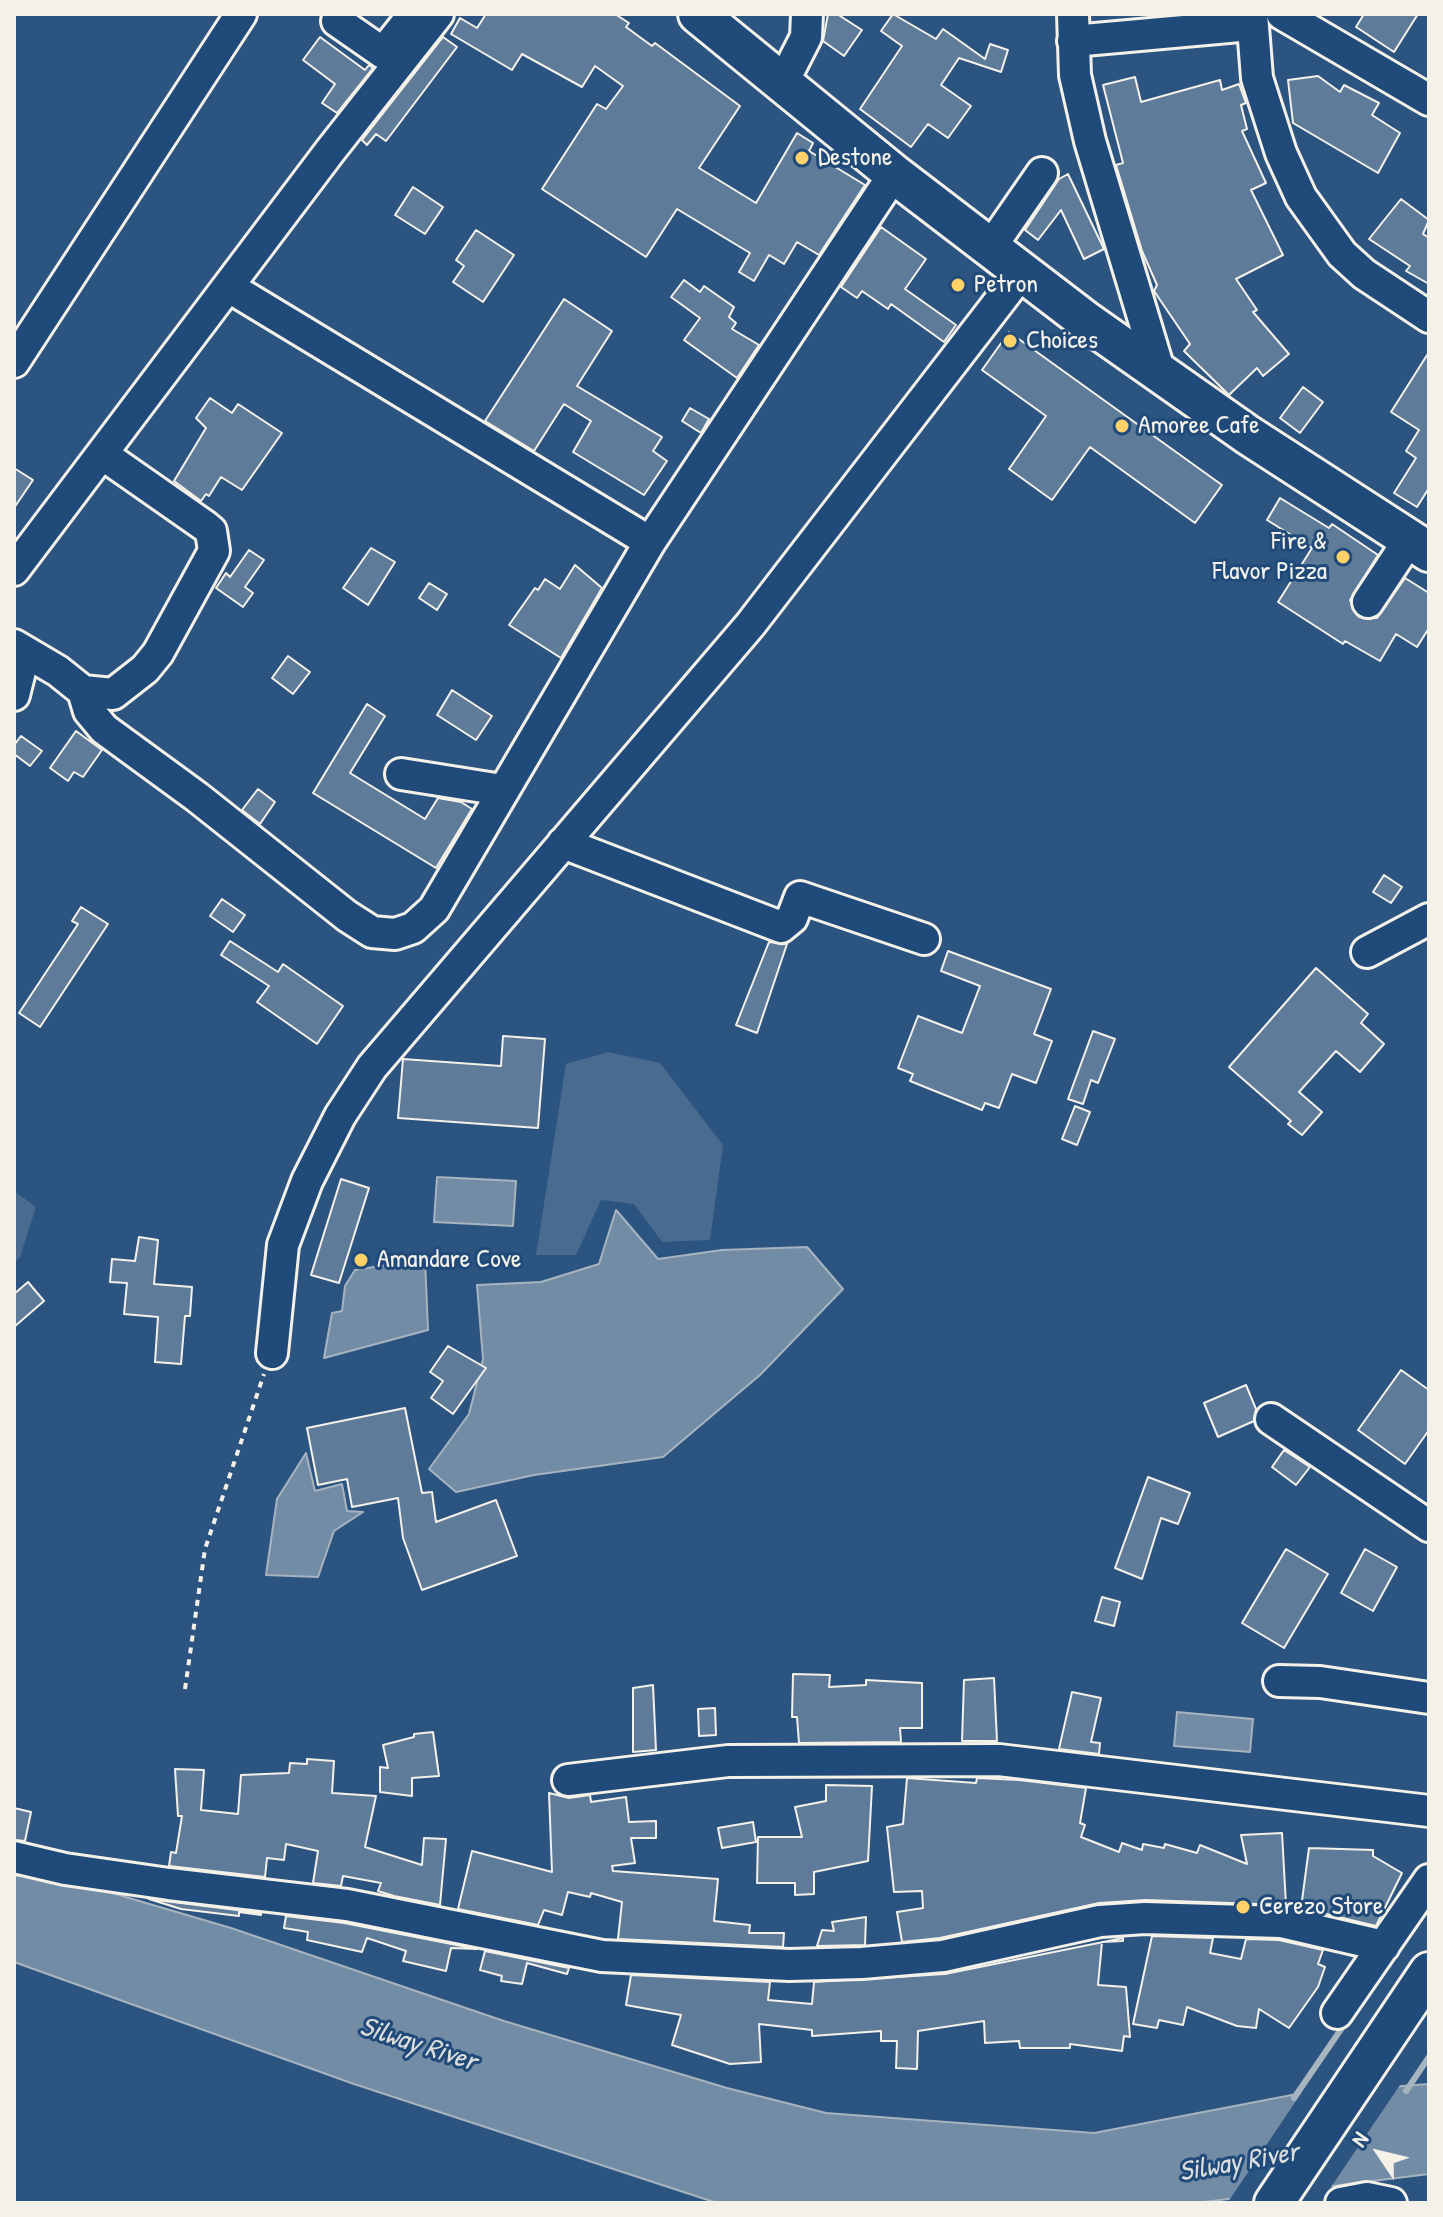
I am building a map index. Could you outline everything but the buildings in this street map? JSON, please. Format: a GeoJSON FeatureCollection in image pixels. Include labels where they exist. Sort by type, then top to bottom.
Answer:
{"type":"FeatureCollection","features":[{"type":"Feature","properties":{"kind":"main road"},"geometry":{"type":"LineString","coordinates":[[698,14],[894,174],[1022,272],[1160,373],[1419,546]]}},
{"type":"Feature","properties":{"kind":"main road"},"geometry":{"type":"LineString","coordinates":[[1274,2203],[1423,1981]]}},
{"type":"Feature","properties":{"kind":"street"},"geometry":{"type":"LineString","coordinates":[[14,362],[241,14]]}},
{"type":"Feature","properties":{"kind":"street"},"geometry":{"type":"LineString","coordinates":[[342,14],[337,21],[383,53],[413,14]]}},
{"type":"Feature","properties":{"kind":"street"},"geometry":{"type":"LineString","coordinates":[[14,570],[438,14]]}},
{"type":"Feature","properties":{"kind":"street"},"geometry":{"type":"LineString","coordinates":[[783,82],[806,37],[807,14]]}},
{"type":"Feature","properties":{"kind":"street"},"geometry":{"type":"LineString","coordinates":[[1282,14],[1429,100]]}},
{"type":"Feature","properties":{"kind":"street"},"geometry":{"type":"LineString","coordinates":[[1160,373],[1090,141],[1075,75],[1073,28],[1251,19],[1257,78],[1281,153],[1301,197],[1342,254],[1364,274],[1429,317]]}},
{"type":"Feature","properties":{"kind":"street"},"geometry":{"type":"LineString","coordinates":[[990,248],[1042,173]]}},
{"type":"Feature","properties":{"kind":"street"},"geometry":{"type":"LineString","coordinates":[[83,691],[89,711],[104,729],[197,797],[347,916],[372,932],[395,934],[413,928],[434,909],[502,790],[584,659],[650,542],[894,174]]}},
{"type":"Feature","properties":{"kind":"street"},"geometry":{"type":"LineString","coordinates":[[272,1353],[283,1245],[307,1181],[340,1116],[372,1067],[750,625],[1022,272]]}},
{"type":"Feature","properties":{"kind":"street"},"geometry":{"type":"LineString","coordinates":[[229,287],[650,542]]}},
{"type":"Feature","properties":{"kind":"street"},"geometry":{"type":"LineString","coordinates":[[16,647],[58,671],[83,691],[113,694],[145,669],[158,653],[214,551],[211,531],[102,454]]}},
{"type":"Feature","properties":{"kind":"street"},"geometry":{"type":"LineString","coordinates":[[1368,602],[1419,546]]}},
{"type":"Feature","properties":{"kind":"street"},"geometry":{"type":"LineString","coordinates":[[14,695],[21,667],[16,647]]}},
{"type":"Feature","properties":{"kind":"street"},"geometry":{"type":"LineString","coordinates":[[401,774],[502,790]]}},
{"type":"Feature","properties":{"kind":"street"},"geometry":{"type":"LineString","coordinates":[[563,843],[781,927],[792,918],[800,897],[924,939]]}},
{"type":"Feature","properties":{"kind":"street"},"geometry":{"type":"LineString","coordinates":[[1367,952],[1429,919]]}},
{"type":"Feature","properties":{"kind":"street"},"geometry":{"type":"LineString","coordinates":[[1271,1419],[1429,1526]]}},
{"type":"Feature","properties":{"kind":"street"},"geometry":{"type":"LineString","coordinates":[[1279,1681],[1320,1682],[1429,1698]]}},
{"type":"Feature","properties":{"kind":"street"},"geometry":{"type":"LineString","coordinates":[[568,1780],[728,1761],[999,1760],[1429,1811]]}},
{"type":"Feature","properties":{"kind":"street"},"geometry":{"type":"LineString","coordinates":[[14,1857],[65,1869],[360,1907],[602,1956],[789,1965],[862,1963],[943,1956],[1100,1921],[1145,1918],[1281,1922],[1384,1946]]}},
{"type":"Feature","properties":{"kind":"street"},"geometry":{"type":"LineString","coordinates":[[1337,2013],[1429,1880]]}},
{"type":"Feature","properties":{"kind":"street"},"geometry":{"type":"LineString","coordinates":[[1341,2203],[1367,2198],[1391,2203]]}},
{"type":"Feature","properties":{"kind":"path"},"geometry":{"type":"LineString","coordinates":[[185,1689],[205,1549],[272,1353]]}},
{"type":"Feature","properties":{"kind":"shaded area"},"geometry":{"type":"Polygon","coordinates":[[[608,1052],[660,1063],[723,1145],[710,1240],[662,1242],[634,1204],[601,1200],[576,1255],[536,1255],[566,1064],[608,1052]]]}},
{"type":"Feature","properties":{"kind":"shaded area"},"geometry":{"type":"Polygon","coordinates":[[[14,1191],[36,1207],[20,1257],[14,1263],[14,1191]]]}},
{"type":"Feature","properties":{"kind":"water"},"geometry":{"type":"Polygon","coordinates":[[[437,1177],[516,1181],[513,1226],[434,1222],[437,1177]]]}},
{"type":"Feature","properties":{"kind":"water"},"geometry":{"type":"Polygon","coordinates":[[[616,1210],[658,1259],[722,1250],[807,1247],[843,1289],[760,1375],[663,1457],[534,1475],[456,1492],[429,1469],[469,1414],[483,1359],[477,1285],[541,1282],[599,1264],[616,1210]]]}},
{"type":"Feature","properties":{"kind":"water"},"geometry":{"type":"Polygon","coordinates":[[[425,1259],[428,1330],[324,1358],[332,1313],[342,1311],[345,1286],[355,1270],[425,1259]]]}},
{"type":"Feature","properties":{"kind":"water"},"geometry":{"type":"Polygon","coordinates":[[[306,1453],[315,1491],[342,1484],[347,1511],[363,1512],[334,1531],[318,1577],[266,1575],[277,1499],[306,1453]]]}},
{"type":"Feature","properties":{"kind":"water"},"geometry":{"type":"Polygon","coordinates":[[[1177,1712],[1253,1719],[1250,1752],[1174,1746],[1177,1712]]]}},
{"type":"Feature","properties":{"kind":"water","name":"Silway River"},"geometry":{"type":"Polygon","coordinates":[[[51,1875],[231,1928],[504,2021],[727,2088],[826,2113],[1094,2133],[1297,2094],[1429,2084],[1429,2174],[1196,2203],[717,2203],[354,2084],[14,1962],[14,1876],[51,1875]]]}},
{"type":"Feature","properties":{"kind":"pier"},"geometry":{"type":"Polygon","coordinates":[[[1402,2082],[1329,2190],[1228,2202],[1304,2089],[1402,2082]]]}},
{"type":"Feature","properties":{"kind":"waterway"},"geometry":{"type":"LineString","coordinates":[[1294,2098],[1346,2022]]}},
{"type":"Feature","properties":{"kind":"waterway"},"geometry":{"type":"LineString","coordinates":[[1406,2091],[1429,2057]]}},
{"type":"Feature","properties":{"kind":"place","name":"Destone"},"geometry":{"type":"Point","coordinates":[802,158]}},
{"type":"Feature","properties":{"kind":"place","name":"Petron"},"geometry":{"type":"Point","coordinates":[958,285]}},
{"type":"Feature","properties":{"kind":"place","name":"Choices"},"geometry":{"type":"Point","coordinates":[1010,341]}},
{"type":"Feature","properties":{"kind":"place","name":"Amoree Cafe"},"geometry":{"type":"Point","coordinates":[1122,426]}},
{"type":"Feature","properties":{"kind":"place","name":"Fire & Flavor Pizza"},"geometry":{"type":"Point","coordinates":[1343,557]}},
{"type":"Feature","properties":{"kind":"place","name":"Amandare Cove"},"geometry":{"type":"Point","coordinates":[361,1260]}},
{"type":"Feature","properties":{"kind":"place","name":"Cerezo Store"},"geometry":{"type":"Point","coordinates":[1243,1907]}}]}
